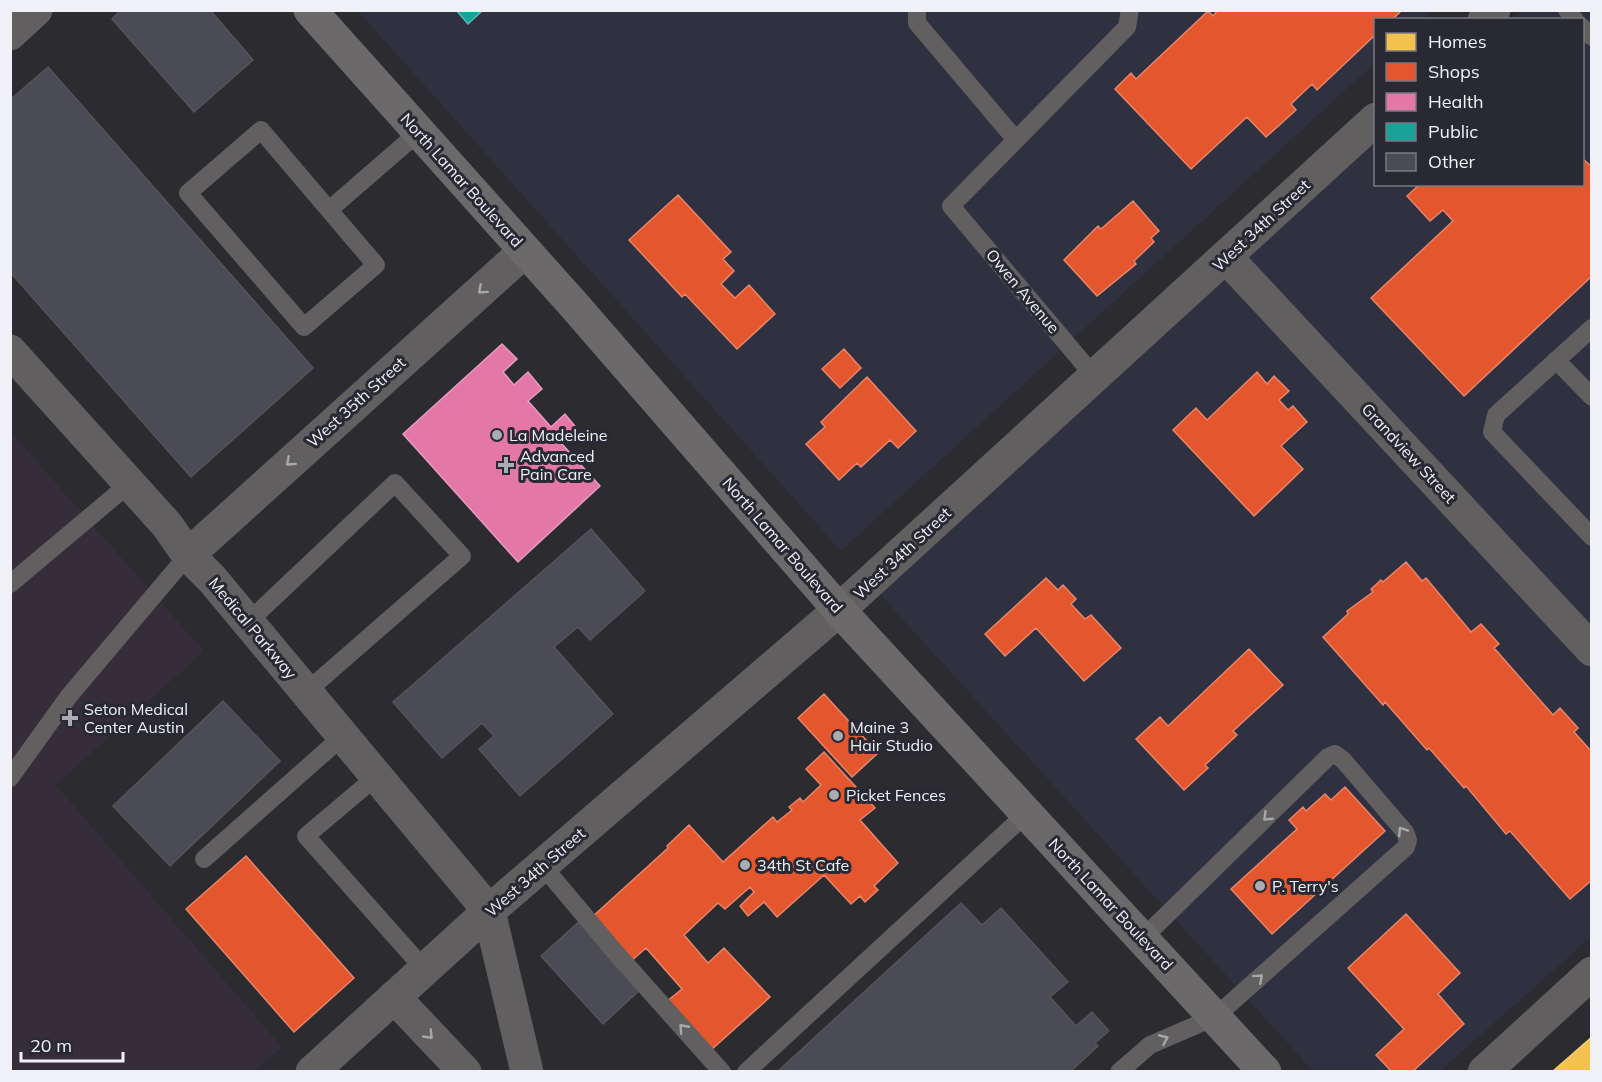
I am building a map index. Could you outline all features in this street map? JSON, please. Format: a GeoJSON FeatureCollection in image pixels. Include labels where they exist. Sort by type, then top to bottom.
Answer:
{"type":"FeatureCollection","features":[{"type":"Feature","properties":{"kind":"main road","name":"North Lamar Boulevard"},"geometry":{"type":"LineString","coordinates":[[310,10],[525,251],[839,610],[1266,1071]]}},
{"type":"Feature","properties":{"kind":"street"},"geometry":{"type":"LineString","coordinates":[[10,34],[36,10]]}},
{"type":"Feature","properties":{"kind":"street","name":"West 34th Street"},"geometry":{"type":"LineString","coordinates":[[312,1071],[489,911],[839,610],[1374,121]]}},
{"type":"Feature","properties":{"kind":"street","name":"West 35th Street"},"geometry":{"type":"LineString","coordinates":[[188,555],[525,251]]}},
{"type":"Feature","properties":{"kind":"street","name":"Grandview Street"},"geometry":{"type":"LineString","coordinates":[[1226,257],[1592,650]]}},
{"type":"Feature","properties":{"kind":"street","name":"Medical Parkway"},"geometry":{"type":"LineString","coordinates":[[10,351],[167,525],[188,555],[248,622],[489,911]]}},
{"type":"Feature","properties":{"kind":"street"},"geometry":{"type":"LineString","coordinates":[[489,911],[527,1071]]}},
{"type":"Feature","properties":{"kind":"street"},"geometry":{"type":"LineString","coordinates":[[1484,1071],[1588,983]]}},
{"type":"Feature","properties":{"kind":"street"},"geometry":{"type":"LineString","coordinates":[[394,997],[465,1071]]}},
{"type":"Feature","properties":{"kind":"lane"},"geometry":{"type":"LineString","coordinates":[[917,10],[917,23],[1016,140],[1127,27],[1130,10]]}},
{"type":"Feature","properties":{"kind":"lane"},"geometry":{"type":"LineString","coordinates":[[261,130],[329,210],[376,264],[304,327],[189,193],[261,130]]}},
{"type":"Feature","properties":{"kind":"lane"},"geometry":{"type":"LineString","coordinates":[[329,210],[418,132]]}},
{"type":"Feature","properties":{"kind":"lane","name":"Owen Avenue"},"geometry":{"type":"LineString","coordinates":[[1016,140],[951,206],[1094,376]]}},
{"type":"Feature","properties":{"kind":"lane"},"geometry":{"type":"LineString","coordinates":[[1592,328],[1496,415],[1492,432],[1592,537]]}},
{"type":"Feature","properties":{"kind":"lane"},"geometry":{"type":"LineString","coordinates":[[1556,360],[1592,397]]}},
{"type":"Feature","properties":{"kind":"lane"},"geometry":{"type":"LineString","coordinates":[[248,622],[395,483],[462,556],[306,692]]}},
{"type":"Feature","properties":{"kind":"lane"},"geometry":{"type":"LineString","coordinates":[[10,584],[129,484]]}},
{"type":"Feature","properties":{"kind":"lane"},"geometry":{"type":"LineString","coordinates":[[10,778],[69,696],[188,555]]}},
{"type":"Feature","properties":{"kind":"lane"},"geometry":{"type":"LineString","coordinates":[[204,859],[343,736]]}},
{"type":"Feature","properties":{"kind":"lane"},"geometry":{"type":"LineString","coordinates":[[1119,1071],[1150,1045],[1215,1017],[1406,847],[1408,840],[1405,832],[1335,754],[1328,757],[1143,938]]}},
{"type":"Feature","properties":{"kind":"lane"},"geometry":{"type":"LineString","coordinates":[[377,776],[306,836],[425,970]]}},
{"type":"Feature","properties":{"kind":"lane"},"geometry":{"type":"LineString","coordinates":[[746,1071],[1027,813]]}},
{"type":"Feature","properties":{"kind":"lane"},"geometry":{"type":"LineString","coordinates":[[542,865],[615,952],[722,1071]]}},
{"type":"Feature","properties":{"kind":"shaded area"},"geometry":{"type":"Polygon","coordinates":[[[358,11],[1433,11],[1425,18],[1374,18],[1374,64],[841,551],[358,11]]]}},
{"type":"Feature","properties":{"kind":"shaded area"},"geometry":{"type":"Polygon","coordinates":[[[1522,11],[1591,11],[1591,937],[1440,1071],[1313,1071],[877,591],[1374,141],[1374,186],[1584,186],[1584,18],[1513,18],[1522,11]]]}},
{"type":"Feature","properties":{"kind":"shaded area","name":"Seton Medical Center Austin"},"geometry":{"type":"Polygon","coordinates":[[[10,431],[204,651],[56,785],[282,1047],[255,1071],[11,1071],[10,431]]]}},
{"type":"Feature","properties":{"kind":"building: Homes"},"geometry":{"type":"Polygon","coordinates":[[[1592,1037],[1592,1072],[1552,1072],[1592,1037]]]}},
{"type":"Feature","properties":{"kind":"building: Shops"},"geometry":{"type":"Polygon","coordinates":[[[1218,10],[1402,10],[1394,18],[1374,18],[1374,38],[1317,90],[1312,84],[1291,104],[1296,110],[1266,137],[1247,117],[1191,169],[1115,89],[1131,73],[1136,79],[1208,11],[1213,16],[1218,10]]]}},
{"type":"Feature","properties":{"kind":"building: Shops"},"geometry":{"type":"Polygon","coordinates":[[[1584,160],[1592,167],[1592,276],[1464,396],[1371,298],[1453,221],[1443,210],[1430,221],[1407,196],[1418,186],[1584,186],[1584,160]]]}},
{"type":"Feature","properties":{"kind":"building: Shops"},"geometry":{"type":"Polygon","coordinates":[[[678,195],[731,252],[723,259],[734,271],[721,284],[735,298],[749,285],[775,314],[737,349],[685,294],[682,297],[629,240],[678,195]]]}},
{"type":"Feature","properties":{"kind":"building: Shops"},"geometry":{"type":"Polygon","coordinates":[[[1133,201],[1159,231],[1151,238],[1154,242],[1134,261],[1136,264],[1097,296],[1064,260],[1098,226],[1101,229],[1133,201]]]}},
{"type":"Feature","properties":{"kind":"building: Shops"},"geometry":{"type":"Polygon","coordinates":[[[844,349],[861,368],[840,388],[822,369],[844,349]]]}},
{"type":"Feature","properties":{"kind":"building: Shops"},"geometry":{"type":"Polygon","coordinates":[[[1257,372],[1267,384],[1274,376],[1289,391],[1279,400],[1288,410],[1293,406],[1307,422],[1281,446],[1303,469],[1254,516],[1173,430],[1196,408],[1207,420],[1257,372]]]}},
{"type":"Feature","properties":{"kind":"building: Shops"},"geometry":{"type":"Polygon","coordinates":[[[867,377],[916,431],[898,448],[890,440],[861,467],[857,463],[839,480],[806,444],[825,427],[821,422],[867,377]]]}},
{"type":"Feature","properties":{"kind":"building: Shops"},"geometry":{"type":"Polygon","coordinates":[[[1406,562],[1422,581],[1426,578],[1471,632],[1481,624],[1499,644],[1494,648],[1553,715],[1560,708],[1578,728],[1574,732],[1592,752],[1592,880],[1570,899],[1510,831],[1506,834],[1466,786],[1464,788],[1429,748],[1427,750],[1385,702],[1383,705],[1323,637],[1348,614],[1347,611],[1373,592],[1371,589],[1406,562]]]}},
{"type":"Feature","properties":{"kind":"building: Shops"},"geometry":{"type":"Polygon","coordinates":[[[1046,578],[1058,590],[1063,585],[1076,599],[1071,604],[1085,619],[1091,615],[1121,648],[1084,681],[1036,628],[1005,656],[985,634],[1046,578]]]}},
{"type":"Feature","properties":{"kind":"building: Shops"},"geometry":{"type":"Polygon","coordinates":[[[1249,649],[1283,685],[1233,731],[1237,735],[1205,765],[1208,768],[1184,790],[1136,739],[1160,717],[1168,726],[1249,649]]]}},
{"type":"Feature","properties":{"kind":"building: Shops","name":"Maine 3 Hair Studio"},"geometry":{"type":"Polygon","coordinates":[[[824,694],[878,753],[852,777],[798,718],[824,694]]]}},
{"type":"Feature","properties":{"kind":"building: Shops"},"geometry":{"type":"Polygon","coordinates":[[[824,752],[875,808],[860,820],[898,863],[874,886],[878,890],[865,902],[860,896],[851,904],[824,875],[777,917],[764,902],[748,916],[740,906],[754,892],[750,887],[725,909],[718,903],[684,935],[708,963],[724,948],[770,997],[710,1051],[666,1002],[682,989],[646,948],[630,962],[591,918],[668,848],[667,846],[689,825],[723,862],[773,817],[777,822],[792,810],[789,807],[800,798],[803,802],[821,785],[806,769],[824,752]]]}},
{"type":"Feature","properties":{"kind":"building: Shops"},"geometry":{"type":"Polygon","coordinates":[[[1345,787],[1385,831],[1272,934],[1231,889],[1297,829],[1289,820],[1303,807],[1306,811],[1325,794],[1331,800],[1345,787]]]}},
{"type":"Feature","properties":{"kind":"building: Shops"},"geometry":{"type":"Polygon","coordinates":[[[246,856],[354,978],[294,1032],[186,909],[246,856]]]}},
{"type":"Feature","properties":{"kind":"building: Shops"},"geometry":{"type":"Polygon","coordinates":[[[1406,914],[1460,973],[1438,994],[1464,1024],[1412,1072],[1392,1072],[1376,1055],[1404,1029],[1348,968],[1406,914]]]}},
{"type":"Feature","properties":{"kind":"building: Health","name":"Advanced Pain Care"},"geometry":{"type":"Polygon","coordinates":[[[502,344],[517,359],[503,372],[514,385],[528,372],[542,389],[528,401],[551,427],[565,414],[578,430],[562,444],[600,486],[518,562],[403,434],[502,344]]]}},
{"type":"Feature","properties":{"kind":"building: Public"},"geometry":{"type":"Polygon","coordinates":[[[456,10],[483,10],[468,24],[456,10]]]}},
{"type":"Feature","properties":{"kind":"building: Other"},"geometry":{"type":"Polygon","coordinates":[[[121,10],[210,10],[253,60],[194,112],[112,19],[121,10]]]}},
{"type":"Feature","properties":{"kind":"building: Other"},"geometry":{"type":"Polygon","coordinates":[[[48,67],[313,368],[191,477],[10,272],[10,100],[48,67]]]}},
{"type":"Feature","properties":{"kind":"building: Other"},"geometry":{"type":"Polygon","coordinates":[[[591,529],[645,591],[590,640],[578,627],[554,647],[613,714],[520,796],[479,749],[494,736],[482,723],[442,758],[393,702],[591,529]]]}},
{"type":"Feature","properties":{"kind":"building: Other"},"geometry":{"type":"Polygon","coordinates":[[[223,701],[280,761],[170,866],[113,806],[223,701]]]}},
{"type":"Feature","properties":{"kind":"building: Other"},"geometry":{"type":"Polygon","coordinates":[[[961,903],[982,925],[1001,908],[1068,982],[1050,997],[1076,1026],[1092,1012],[1109,1031],[1095,1043],[1098,1046],[1070,1072],[777,1072],[961,903]]]}},
{"type":"Feature","properties":{"kind":"building: Other"},"geometry":{"type":"Polygon","coordinates":[[[582,919],[643,987],[603,1024],[541,956],[582,919]]]}},
{"type":"Feature","properties":{"kind":"place","name":"La Madeleine"},"geometry":{"type":"Point","coordinates":[497,435]}},
{"type":"Feature","properties":{"kind":"place","name":"Advanced Pain Care"},"geometry":{"type":"Point","coordinates":[506,465]}},
{"type":"Feature","properties":{"kind":"place","name":"Seton Medical Center Austin"},"geometry":{"type":"Point","coordinates":[70,718]}},
{"type":"Feature","properties":{"kind":"place","name":"Maine 3 Hair Studio"},"geometry":{"type":"Point","coordinates":[838,736]}},
{"type":"Feature","properties":{"kind":"place","name":"Picket Fences"},"geometry":{"type":"Point","coordinates":[834,795]}},
{"type":"Feature","properties":{"kind":"place","name":"34th St Cafe"},"geometry":{"type":"Point","coordinates":[745,865]}},
{"type":"Feature","properties":{"kind":"place","name":"P. Terry's"},"geometry":{"type":"Point","coordinates":[1260,886]}}]}
